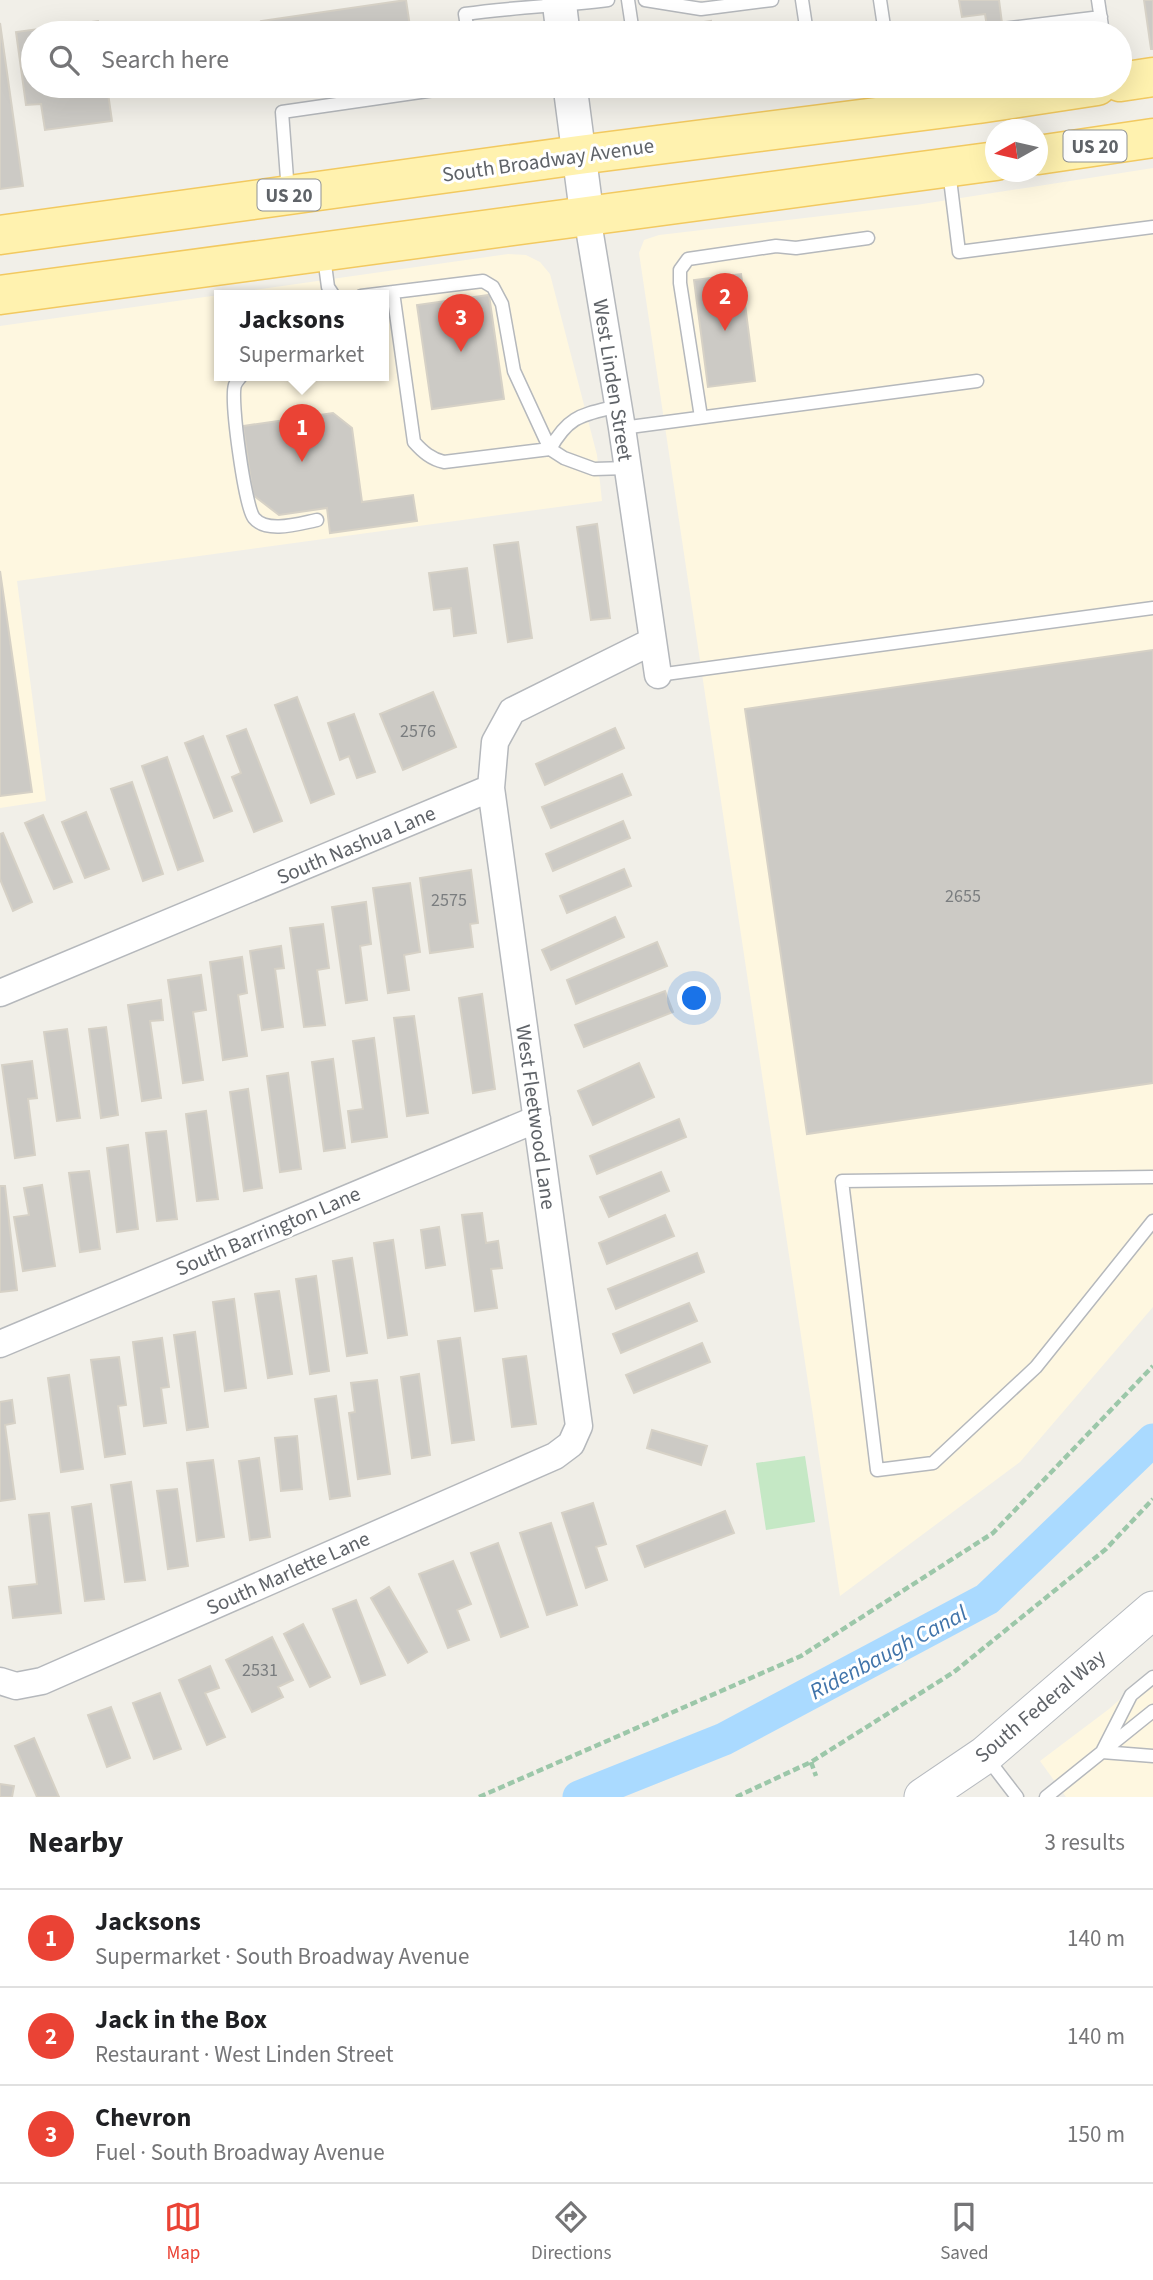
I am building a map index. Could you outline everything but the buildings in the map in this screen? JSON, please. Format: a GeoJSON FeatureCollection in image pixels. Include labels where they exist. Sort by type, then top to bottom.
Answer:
{"type":"FeatureCollection","features":[{"type":"Feature","properties":{"kind":"main road"},"geometry":{"type":"LineString","coordinates":[[1132,80],[1153,77]]}},
{"type":"Feature","properties":{"kind":"main road","name":"South Broadway Avenue"},"geometry":{"type":"LineString","coordinates":[[0,235],[579,155],[895,100],[978,104],[1018,98]]}},
{"type":"Feature","properties":{"kind":"main road","name":"US 20"},"geometry":{"type":"LineString","coordinates":[[1048,154],[1153,138]]}},
{"type":"Feature","properties":{"kind":"main road"},"geometry":{"type":"LineString","coordinates":[[0,295],[328,283],[587,216],[985,162]]}},
{"type":"Feature","properties":{"kind":"main road","name":"South Federal Way"},"geometry":{"type":"LineString","coordinates":[[923,1797],[985,1755],[1153,1610]]}},
{"type":"Feature","properties":{"kind":"street","name":"West Linden Street"},"geometry":{"type":"LineString","coordinates":[[572,98],[657,675]]}},
{"type":"Feature","properties":{"kind":"street"},"geometry":{"type":"LineString","coordinates":[[491,788],[495,743],[512,711],[653,641]]}},
{"type":"Feature","properties":{"kind":"street","name":"South Nashua Lane"},"geometry":{"type":"LineString","coordinates":[[0,993],[491,788]]}},
{"type":"Feature","properties":{"kind":"street","name":"West Fleetwood Lane"},"geometry":{"type":"LineString","coordinates":[[491,788],[579,1426],[571,1444]]}},
{"type":"Feature","properties":{"kind":"street","name":"South Barrington Lane"},"geometry":{"type":"LineString","coordinates":[[0,1344],[537,1118]]}},
{"type":"Feature","properties":{"kind":"street","name":"South Marlette Lane"},"geometry":{"type":"LineString","coordinates":[[0,1681],[16,1686],[42,1681],[555,1456],[571,1444]]}},
{"type":"Feature","properties":{"kind":"lane"},"geometry":{"type":"LineString","coordinates":[[466,21],[465,14],[518,7],[561,13],[608,0]]}},
{"type":"Feature","properties":{"kind":"lane"},"geometry":{"type":"LineString","coordinates":[[628,0],[631,21]]}},
{"type":"Feature","properties":{"kind":"lane"},"geometry":{"type":"LineString","coordinates":[[645,0],[701,9],[772,0]]}},
{"type":"Feature","properties":{"kind":"lane"},"geometry":{"type":"LineString","coordinates":[[802,0],[805,21]]}},
{"type":"Feature","properties":{"kind":"lane"},"geometry":{"type":"LineString","coordinates":[[880,0],[883,21]]}},
{"type":"Feature","properties":{"kind":"lane"},"geometry":{"type":"LineString","coordinates":[[1098,0],[1102,21]]}},
{"type":"Feature","properties":{"kind":"lane"},"geometry":{"type":"LineString","coordinates":[[1068,21],[1101,17]]}},
{"type":"Feature","properties":{"kind":"lane"},"geometry":{"type":"LineString","coordinates":[[288,195],[282,112],[379,98]]}},
{"type":"Feature","properties":{"kind":"lane"},"geometry":{"type":"LineString","coordinates":[[948,167],[960,252],[1153,227]]}},
{"type":"Feature","properties":{"kind":"lane"},"geometry":{"type":"LineString","coordinates":[[701,417],[680,283],[680,270],[688,259],[776,246],[796,248],[868,238]]}},
{"type":"Feature","properties":{"kind":"lane"},"geometry":{"type":"LineString","coordinates":[[389,292],[483,281],[493,287],[502,304],[514,371],[550,449],[564,458],[594,469],[627,468]]}},
{"type":"Feature","properties":{"kind":"lane"},"geometry":{"type":"LineString","coordinates":[[393,292],[414,442],[423,452],[434,460],[444,461],[550,449]]}},
{"type":"Feature","properties":{"kind":"lane"},"geometry":{"type":"LineString","coordinates":[[550,449],[561,430],[580,415],[701,417],[977,380]]}},
{"type":"Feature","properties":{"kind":"lane"},"geometry":{"type":"LineString","coordinates":[[238,381],[234,386],[234,408],[246,492],[255,519],[267,526],[317,520]]}},
{"type":"Feature","properties":{"kind":"lane"},"geometry":{"type":"LineString","coordinates":[[657,675],[1153,608]]}},
{"type":"Feature","properties":{"kind":"lane"},"geometry":{"type":"LineString","coordinates":[[1153,1177],[842,1181],[877,1470],[933,1463],[1037,1367],[1153,1221]]}},
{"type":"Feature","properties":{"kind":"lane"},"geometry":{"type":"LineString","coordinates":[[1102,1752],[1130,1695],[1153,1676]]}},
{"type":"Feature","properties":{"kind":"lane"},"geometry":{"type":"LineString","coordinates":[[1046,1797],[1153,1711]]}},
{"type":"Feature","properties":{"kind":"lane"},"geometry":{"type":"LineString","coordinates":[[1102,1752],[1153,1756]]}},
{"type":"Feature","properties":{"kind":"lane"},"geometry":{"type":"LineString","coordinates":[[985,1755],[1017,1797]]}},
{"type":"Feature","properties":{"kind":"path"},"geometry":{"type":"LineString","coordinates":[[479,1797],[801,1656],[993,1533],[1153,1366]]}},
{"type":"Feature","properties":{"kind":"path"},"geometry":{"type":"LineString","coordinates":[[736,1797],[811,1762],[954,1672],[1106,1549],[1153,1499]]}},
{"type":"Feature","properties":{"kind":"path"},"geometry":{"type":"LineString","coordinates":[[811,1762],[817,1776]]}},
{"type":"Feature","properties":{"kind":"shaded area"},"geometry":{"type":"Polygon","coordinates":[[[1153,168],[1153,1307],[1020,1462],[840,1596],[639,253],[644,240],[659,235],[916,205],[1153,168]]]}},
{"type":"Feature","properties":{"kind":"shaded area"},"geometry":{"type":"Polygon","coordinates":[[[508,254],[526,255],[540,262],[550,274],[597,455],[602,501],[17,581],[46,801],[0,808],[0,326],[214,296],[214,381],[389,381],[389,290],[254,290],[508,254]]]}},
{"type":"Feature","properties":{"kind":"shaded area"},"geometry":{"type":"Polygon","coordinates":[[[1153,1670],[1153,1797],[1066,1797],[1040,1761],[1109,1709],[1153,1670]]]}},
{"type":"Feature","properties":{"kind":"green space"},"geometry":{"type":"Polygon","coordinates":[[[805,1456],[815,1522],[766,1530],[756,1463],[805,1456]]]}},
{"type":"Feature","properties":{"kind":"waterway","name":"Ridenbaugh Canal"},"geometry":{"type":"LineString","coordinates":[[579,1797],[724,1739],[987,1599],[1153,1440]]}},
{"type":"Feature","properties":{"kind":"place","name":"Jack in the Box"},"geometry":{"type":"Point","coordinates":[725,331]}},
{"type":"Feature","properties":{"kind":"place","name":"Chevron"},"geometry":{"type":"Point","coordinates":[461,352]}},
{"type":"Feature","properties":{"kind":"place","name":"Jacksons"},"geometry":{"type":"Point","coordinates":[302,462]}}]}
